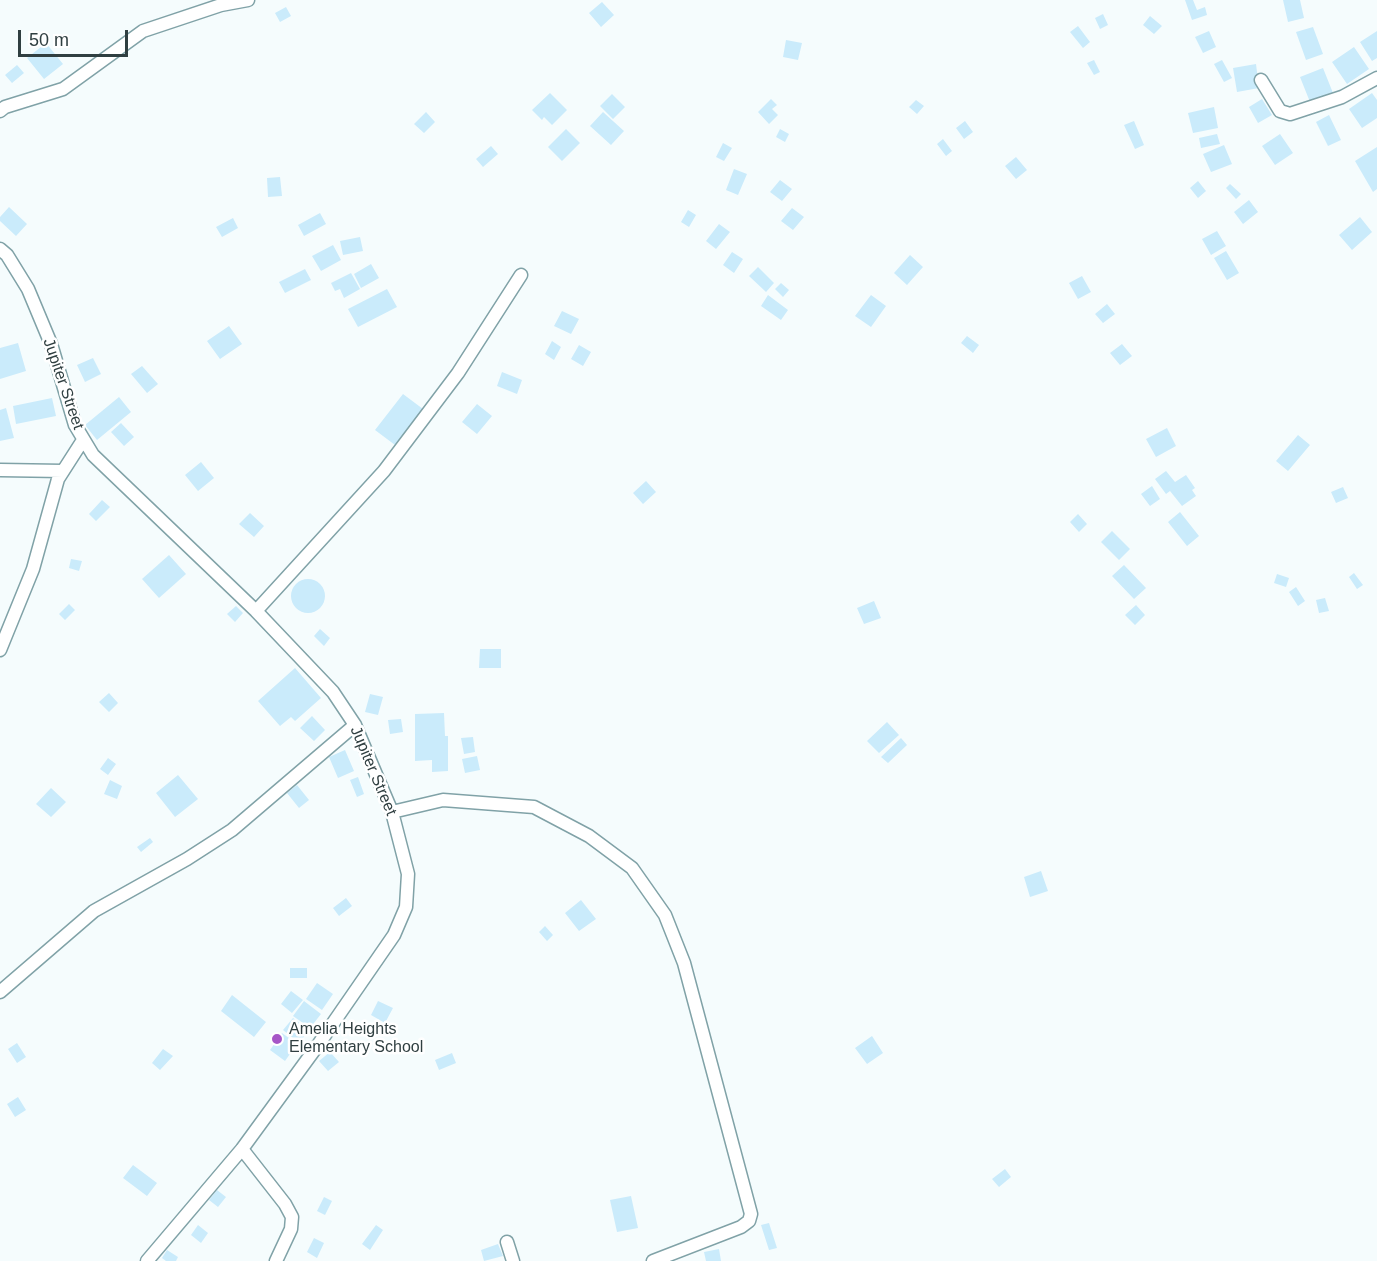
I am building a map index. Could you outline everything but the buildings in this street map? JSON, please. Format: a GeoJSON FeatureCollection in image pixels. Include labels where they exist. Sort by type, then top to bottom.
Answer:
{"type":"FeatureCollection","features":[{"type":"Feature","properties":{"kind":"street"},"geometry":{"type":"LineString","coordinates":[[0,111],[63,89],[143,31],[221,5],[248,0]]}},
{"type":"Feature","properties":{"kind":"street"},"geometry":{"type":"LineString","coordinates":[[1261,80],[1280,111],[1290,114],[1342,97],[1377,78]]}},
{"type":"Feature","properties":{"kind":"street","name":"Jupiter Street"},"geometry":{"type":"LineString","coordinates":[[0,249],[7,255],[28,289],[51,344],[75,425],[93,455],[256,611],[333,692],[355,725],[392,812],[408,874],[406,907],[394,935],[242,1149],[147,1261]]}},
{"type":"Feature","properties":{"kind":"street"},"geometry":{"type":"LineString","coordinates":[[256,611],[384,471],[458,374],[521,275]]}},
{"type":"Feature","properties":{"kind":"street"},"geometry":{"type":"LineString","coordinates":[[0,650],[33,569],[58,479],[84,440]]}},
{"type":"Feature","properties":{"kind":"street"},"geometry":{"type":"LineString","coordinates":[[0,470],[63,471]]}},
{"type":"Feature","properties":{"kind":"street"},"geometry":{"type":"LineString","coordinates":[[0,992],[94,911],[187,859],[232,830],[355,725]]}},
{"type":"Feature","properties":{"kind":"street"},"geometry":{"type":"LineString","coordinates":[[392,812],[443,800],[534,807],[589,836],[632,868],[665,915],[684,963],[751,1214],[749,1221],[741,1227],[653,1261]]}},
{"type":"Feature","properties":{"kind":"street"},"geometry":{"type":"LineString","coordinates":[[242,1149],[285,1204],[292,1217],[291,1229],[276,1261]]}},
{"type":"Feature","properties":{"kind":"street"},"geometry":{"type":"LineString","coordinates":[[507,1242],[513,1261]]}},
{"type":"Feature","properties":{"kind":"place","name":"Amelia Heights Elementary School"},"geometry":{"type":"Point","coordinates":[277,1039]}}]}
